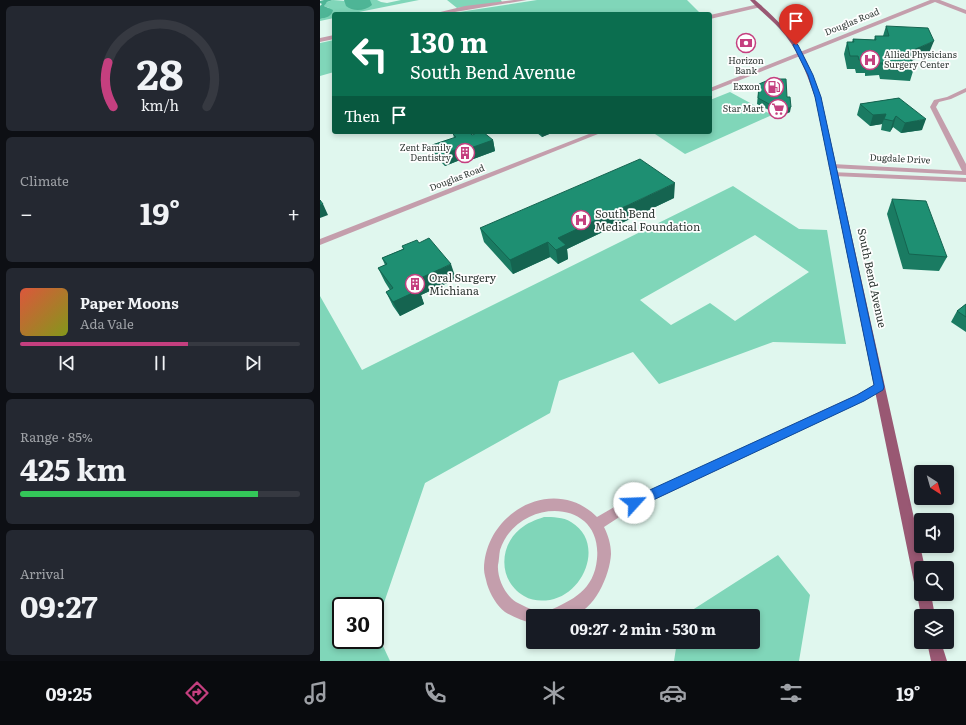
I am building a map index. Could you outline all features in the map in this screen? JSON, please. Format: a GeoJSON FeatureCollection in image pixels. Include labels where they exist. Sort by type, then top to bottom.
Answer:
{"type":"FeatureCollection","features":[{"type":"Feature","properties":{"kind":"main road","name":"South Bend Avenue"},"geometry":{"type":"LineString","coordinates":[[752,0],[784,30],[801,54],[818,97],[916,561]]}},
{"type":"Feature","properties":{"kind":"main road"},"geometry":{"type":"LineString","coordinates":[[936,649],[939,661]]}},
{"type":"Feature","properties":{"kind":"street"},"geometry":{"type":"LineString","coordinates":[[445,12],[525,0]]}},
{"type":"Feature","properties":{"kind":"street"},"geometry":{"type":"LineString","coordinates":[[934,0],[966,9]]}},
{"type":"Feature","properties":{"kind":"street"},"geometry":{"type":"LineString","coordinates":[[934,0],[966,12]]}},
{"type":"Feature","properties":{"kind":"street","name":"Douglas Road"},"geometry":{"type":"LineString","coordinates":[[712,89],[934,0]]}},
{"type":"Feature","properties":{"kind":"street"},"geometry":{"type":"LineString","coordinates":[[712,17],[759,6]]}},
{"type":"Feature","properties":{"kind":"street"},"geometry":{"type":"LineString","coordinates":[[320,40],[332,37]]}},
{"type":"Feature","properties":{"kind":"street"},"geometry":{"type":"LineString","coordinates":[[966,90],[936,101],[933,107],[966,172]]}},
{"type":"Feature","properties":{"kind":"street","name":"Douglas Road"},"geometry":{"type":"LineString","coordinates":[[320,242],[595,134]]}},
{"type":"Feature","properties":{"kind":"street","name":"Dugdale Drive"},"geometry":{"type":"LineString","coordinates":[[833,170],[966,172]]}},
{"type":"Feature","properties":{"kind":"street","name":"Dugdale Drive"},"geometry":{"type":"LineString","coordinates":[[833,170],[966,180]]}},
{"type":"Feature","properties":{"kind":"street"},"geometry":{"type":"LineString","coordinates":[[595,525],[620,510],[860,398],[879,387]]}},
{"type":"Feature","properties":{"kind":"street"},"geometry":{"type":"LineString","coordinates":[[526,614],[520,613],[506,604],[496,591],[490,574],[491,556],[497,539],[512,521],[521,513],[537,506],[554,504],[570,506],[584,514],[595,525],[602,538],[604,554],[602,570],[596,586],[584,599],[571,609]]}},
{"type":"Feature","properties":{"kind":"shaded area"},"geometry":{"type":"Polygon","coordinates":[[[333,0],[370,3],[370,0],[377,0],[387,3],[401,0],[419,0],[359,12],[332,12],[332,18],[320,21],[320,19],[324,18],[329,8],[324,6],[325,3],[333,0]]]}},
{"type":"Feature","properties":{"kind":"shaded area"},"geometry":{"type":"Polygon","coordinates":[[[333,0],[327,2],[324,6],[333,10],[331,14],[320,19],[320,6],[322,4],[320,1],[333,0]]]}},
{"type":"Feature","properties":{"kind":"shaded area"},"geometry":{"type":"Polygon","coordinates":[[[344,0],[370,0],[372,5],[366,9],[355,10],[346,6],[344,0]]]}},
{"type":"Feature","properties":{"kind":"shaded area"},"geometry":{"type":"Polygon","coordinates":[[[447,0],[501,0],[502,2],[457,8],[447,0]]]}},
{"type":"Feature","properties":{"kind":"shaded area"},"geometry":{"type":"Polygon","coordinates":[[[537,0],[687,0],[699,12],[459,12],[537,0]]]}},
{"type":"Feature","properties":{"kind":"shaded area"},"geometry":{"type":"Polygon","coordinates":[[[332,40],[332,73],[320,76],[320,43],[332,40]]]}},
{"type":"Feature","properties":{"kind":"shaded area"},"geometry":{"type":"Polygon","coordinates":[[[730,92],[772,115],[685,154],[655,134],[712,134],[712,99],[730,92]]]}},
{"type":"Feature","properties":{"kind":"shaded area"},"geometry":{"type":"Polygon","coordinates":[[[733,186],[799,229],[827,230],[846,344],[773,342],[659,384],[633,352],[559,381],[550,413],[425,483],[384,603],[384,597],[332,597],[332,649],[384,648],[390,661],[320,661],[320,296],[362,370],[733,186]],[[755,235],[640,300],[671,325],[710,303],[735,321],[809,272],[755,235]]]}},
{"type":"Feature","properties":{"kind":"shaded area"},"geometry":{"type":"Polygon","coordinates":[[[544,517],[561,518],[571,522],[581,531],[587,542],[589,554],[581,578],[573,588],[562,596],[550,600],[533,600],[527,598],[516,590],[510,582],[504,564],[505,554],[513,536],[520,529],[525,525],[544,517]]]}},
{"type":"Feature","properties":{"kind":"shaded area"},"geometry":{"type":"Polygon","coordinates":[[[778,555],[810,595],[799,661],[674,661],[676,649],[760,649],[760,609],[694,609],[778,555]]]}},
{"type":"Feature","properties":{"kind":"building"},"geometry":{"type":"Polygon","coordinates":[[[886,26],[928,28],[934,41],[895,58],[910,58],[914,68],[884,66],[883,63],[869,63],[868,61],[859,60],[858,56],[850,56],[847,42],[854,42],[853,39],[876,40],[875,36],[889,36],[886,26]]]}},
{"type":"Feature","properties":{"kind":"building"},"geometry":{"type":"Polygon","coordinates":[[[771,79],[786,79],[787,97],[790,97],[791,107],[782,111],[758,98],[759,84],[771,79]]]}},
{"type":"Feature","properties":{"kind":"building"},"geometry":{"type":"Polygon","coordinates":[[[899,98],[926,119],[905,123],[896,116],[893,121],[884,119],[886,114],[873,115],[860,104],[899,98]]]}},
{"type":"Feature","properties":{"kind":"building"},"geometry":{"type":"Polygon","coordinates":[[[453,134],[486,134],[493,140],[465,150],[462,147],[442,155],[432,145],[456,137],[453,134]]]}},
{"type":"Feature","properties":{"kind":"building","name":"South Bend Medical Foundation"},"geometry":{"type":"Polygon","coordinates":[[[640,159],[675,183],[558,238],[566,245],[556,250],[548,242],[510,260],[480,228],[640,159]]]}},
{"type":"Feature","properties":{"kind":"building"},"geometry":{"type":"Polygon","coordinates":[[[892,199],[926,201],[947,257],[909,254],[892,199]]]}},
{"type":"Feature","properties":{"kind":"building"},"geometry":{"type":"Polygon","coordinates":[[[429,238],[451,264],[412,282],[419,290],[393,302],[386,292],[393,288],[378,268],[387,264],[382,258],[404,249],[402,246],[417,240],[419,243],[429,238]]]}},
{"type":"Feature","properties":{"kind":"building"},"geometry":{"type":"Polygon","coordinates":[[[966,304],[966,317],[957,311],[966,304]]]}},
{"type":"Feature","properties":{"kind":"place","name":"Horizon Bank"},"geometry":{"type":"Point","coordinates":[746,43]}},
{"type":"Feature","properties":{"kind":"place","name":"Allied Physicians Surgery Center"},"geometry":{"type":"Point","coordinates":[870,60]}},
{"type":"Feature","properties":{"kind":"place","name":"Exxon"},"geometry":{"type":"Point","coordinates":[774,87]}},
{"type":"Feature","properties":{"kind":"place","name":"Star Mart"},"geometry":{"type":"Point","coordinates":[778,109]}},
{"type":"Feature","properties":{"kind":"place","name":"Zent Family Dentistry"},"geometry":{"type":"Point","coordinates":[465,153]}},
{"type":"Feature","properties":{"kind":"place","name":"South Bend Medical Foundation"},"geometry":{"type":"Point","coordinates":[581,220]}},
{"type":"Feature","properties":{"kind":"place","name":"Oral Surgery Michiana"},"geometry":{"type":"Point","coordinates":[415,284]}},
{"type":"Feature","properties":{"kind":"route"},"geometry":{"type":"LineString","coordinates":[[634,503],[860,398],[879,387],[818,97],[810,75],[796,45]]}}]}
